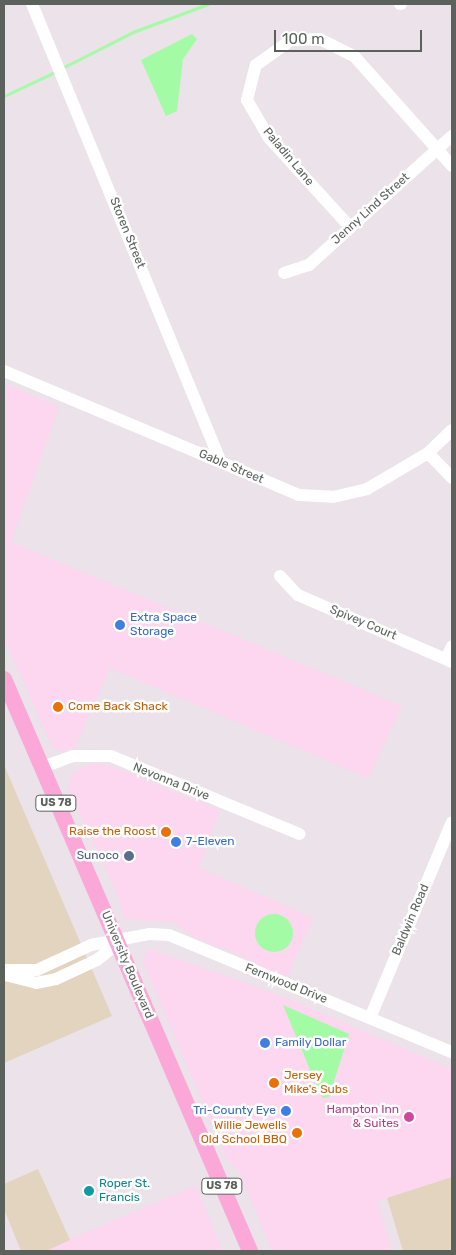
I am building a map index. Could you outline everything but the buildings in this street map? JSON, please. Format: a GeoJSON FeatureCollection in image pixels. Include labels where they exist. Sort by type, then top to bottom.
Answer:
{"type":"FeatureCollection","features":[{"type":"Feature","properties":{"kind":"main road","name":"University Boulevard"},"geometry":{"type":"LineString","coordinates":[[4,679],[40,768],[118,942],[250,1251]]}},
{"type":"Feature","properties":{"kind":"street","name":"Storen Street"},"geometry":{"type":"LineString","coordinates":[[32,4],[221,462]]}},
{"type":"Feature","properties":{"kind":"street","name":"Paladin Lane"},"geometry":{"type":"LineString","coordinates":[[350,228],[269,138],[247,100],[256,65],[291,40],[320,39],[356,58],[452,166]]}},
{"type":"Feature","properties":{"kind":"street","name":"Jenny Lind Street"},"geometry":{"type":"LineString","coordinates":[[284,273],[309,265],[452,136]]}},
{"type":"Feature","properties":{"kind":"street","name":"Gable Street"},"geometry":{"type":"LineString","coordinates":[[4,371],[299,495],[333,497],[367,490],[428,453],[452,430]]}},
{"type":"Feature","properties":{"kind":"street"},"geometry":{"type":"LineString","coordinates":[[428,453],[452,478]]}},
{"type":"Feature","properties":{"kind":"street","name":"Spivey Court"},"geometry":{"type":"LineString","coordinates":[[280,576],[298,595],[449,660]]}},
{"type":"Feature","properties":{"kind":"street"},"geometry":{"type":"LineString","coordinates":[[449,660],[452,646]]}},
{"type":"Feature","properties":{"kind":"street","name":"Nevonna Drive"},"geometry":{"type":"LineString","coordinates":[[40,768],[73,756],[111,756],[299,834]]}},
{"type":"Feature","properties":{"kind":"street","name":"Baldwin Road"},"geometry":{"type":"LineString","coordinates":[[370,1018],[452,822]]}},
{"type":"Feature","properties":{"kind":"street","name":"Fernwood Drive"},"geometry":{"type":"LineString","coordinates":[[4,972],[36,983],[56,979],[97,960],[118,942],[150,934],[169,935],[452,1052]]}},
{"type":"Feature","properties":{"kind":"shaded area"},"geometry":{"type":"Polygon","coordinates":[[[192,34],[197,39],[183,59],[177,111],[166,116],[141,60],[192,34]]]}},
{"type":"Feature","properties":{"kind":"shaded area"},"geometry":{"type":"Polygon","coordinates":[[[4,383],[59,407],[11,542],[402,706],[368,778],[110,668],[75,748],[61,751],[52,747],[4,638],[4,383]]]}},
{"type":"Feature","properties":{"kind":"shaded area"},"geometry":{"type":"Polygon","coordinates":[[[93,763],[111,766],[220,810],[199,868],[313,918],[286,980],[241,955],[195,938],[173,922],[124,919],[117,893],[68,789],[71,773],[93,763]]]}},
{"type":"Feature","properties":{"kind":"shaded area"},"geometry":{"type":"Polygon","coordinates":[[[4,765],[112,1016],[4,1063],[4,765]]]}},
{"type":"Feature","properties":{"kind":"shaded area"},"geometry":{"type":"Polygon","coordinates":[[[274,914],[287,920],[293,933],[287,946],[274,952],[261,946],[255,933],[261,920],[274,914]]]}},
{"type":"Feature","properties":{"kind":"shaded area"},"geometry":{"type":"Polygon","coordinates":[[[149,949],[279,995],[452,1069],[452,1177],[377,1201],[392,1251],[272,1251],[239,1171],[227,1160],[143,962],[149,949]]]}},
{"type":"Feature","properties":{"kind":"shaded area"},"geometry":{"type":"Polygon","coordinates":[[[283,1005],[349,1034],[329,1097],[323,1098],[318,1089],[283,1005]]]}},
{"type":"Feature","properties":{"kind":"shaded area"},"geometry":{"type":"Polygon","coordinates":[[[38,1169],[70,1240],[46,1251],[21,1251],[4,1209],[4,1184],[38,1169]]]}},
{"type":"Feature","properties":{"kind":"shaded area"},"geometry":{"type":"Polygon","coordinates":[[[452,1177],[452,1251],[403,1251],[387,1198],[452,1177]]]}},
{"type":"Feature","properties":{"kind":"shaded area"},"geometry":{"type":"Polygon","coordinates":[[[195,1186],[223,1251],[46,1251],[78,1236],[195,1186]]]}},
{"type":"Feature","properties":{"kind":"waterway"},"geometry":{"type":"LineString","coordinates":[[62,68],[133,32],[208,4]]}},
{"type":"Feature","properties":{"kind":"waterway"},"geometry":{"type":"LineString","coordinates":[[4,96],[57,71]]}},
{"type":"Feature","properties":{"kind":"place","name":"Extra Space Storage"},"geometry":{"type":"Point","coordinates":[120,625]}},
{"type":"Feature","properties":{"kind":"place","name":"Come Back Shack"},"geometry":{"type":"Point","coordinates":[58,707]}},
{"type":"Feature","properties":{"kind":"place","name":"Raise the Roost"},"geometry":{"type":"Point","coordinates":[166,832]}},
{"type":"Feature","properties":{"kind":"place","name":"7-Eleven"},"geometry":{"type":"Point","coordinates":[176,842]}},
{"type":"Feature","properties":{"kind":"place","name":"Sunoco"},"geometry":{"type":"Point","coordinates":[129,856]}},
{"type":"Feature","properties":{"kind":"place","name":"Family Dollar"},"geometry":{"type":"Point","coordinates":[265,1043]}},
{"type":"Feature","properties":{"kind":"place","name":"Jersey Mike's Subs"},"geometry":{"type":"Point","coordinates":[274,1083]}},
{"type":"Feature","properties":{"kind":"place","name":"Tri-County Eye"},"geometry":{"type":"Point","coordinates":[286,1111]}},
{"type":"Feature","properties":{"kind":"place","name":"Hampton Inn & Suites"},"geometry":{"type":"Point","coordinates":[409,1117]}},
{"type":"Feature","properties":{"kind":"place","name":"Willie Jewells Old School BBQ"},"geometry":{"type":"Point","coordinates":[297,1133]}},
{"type":"Feature","properties":{"kind":"place","name":"Roper St. Francis"},"geometry":{"type":"Point","coordinates":[89,1191]}}]}
